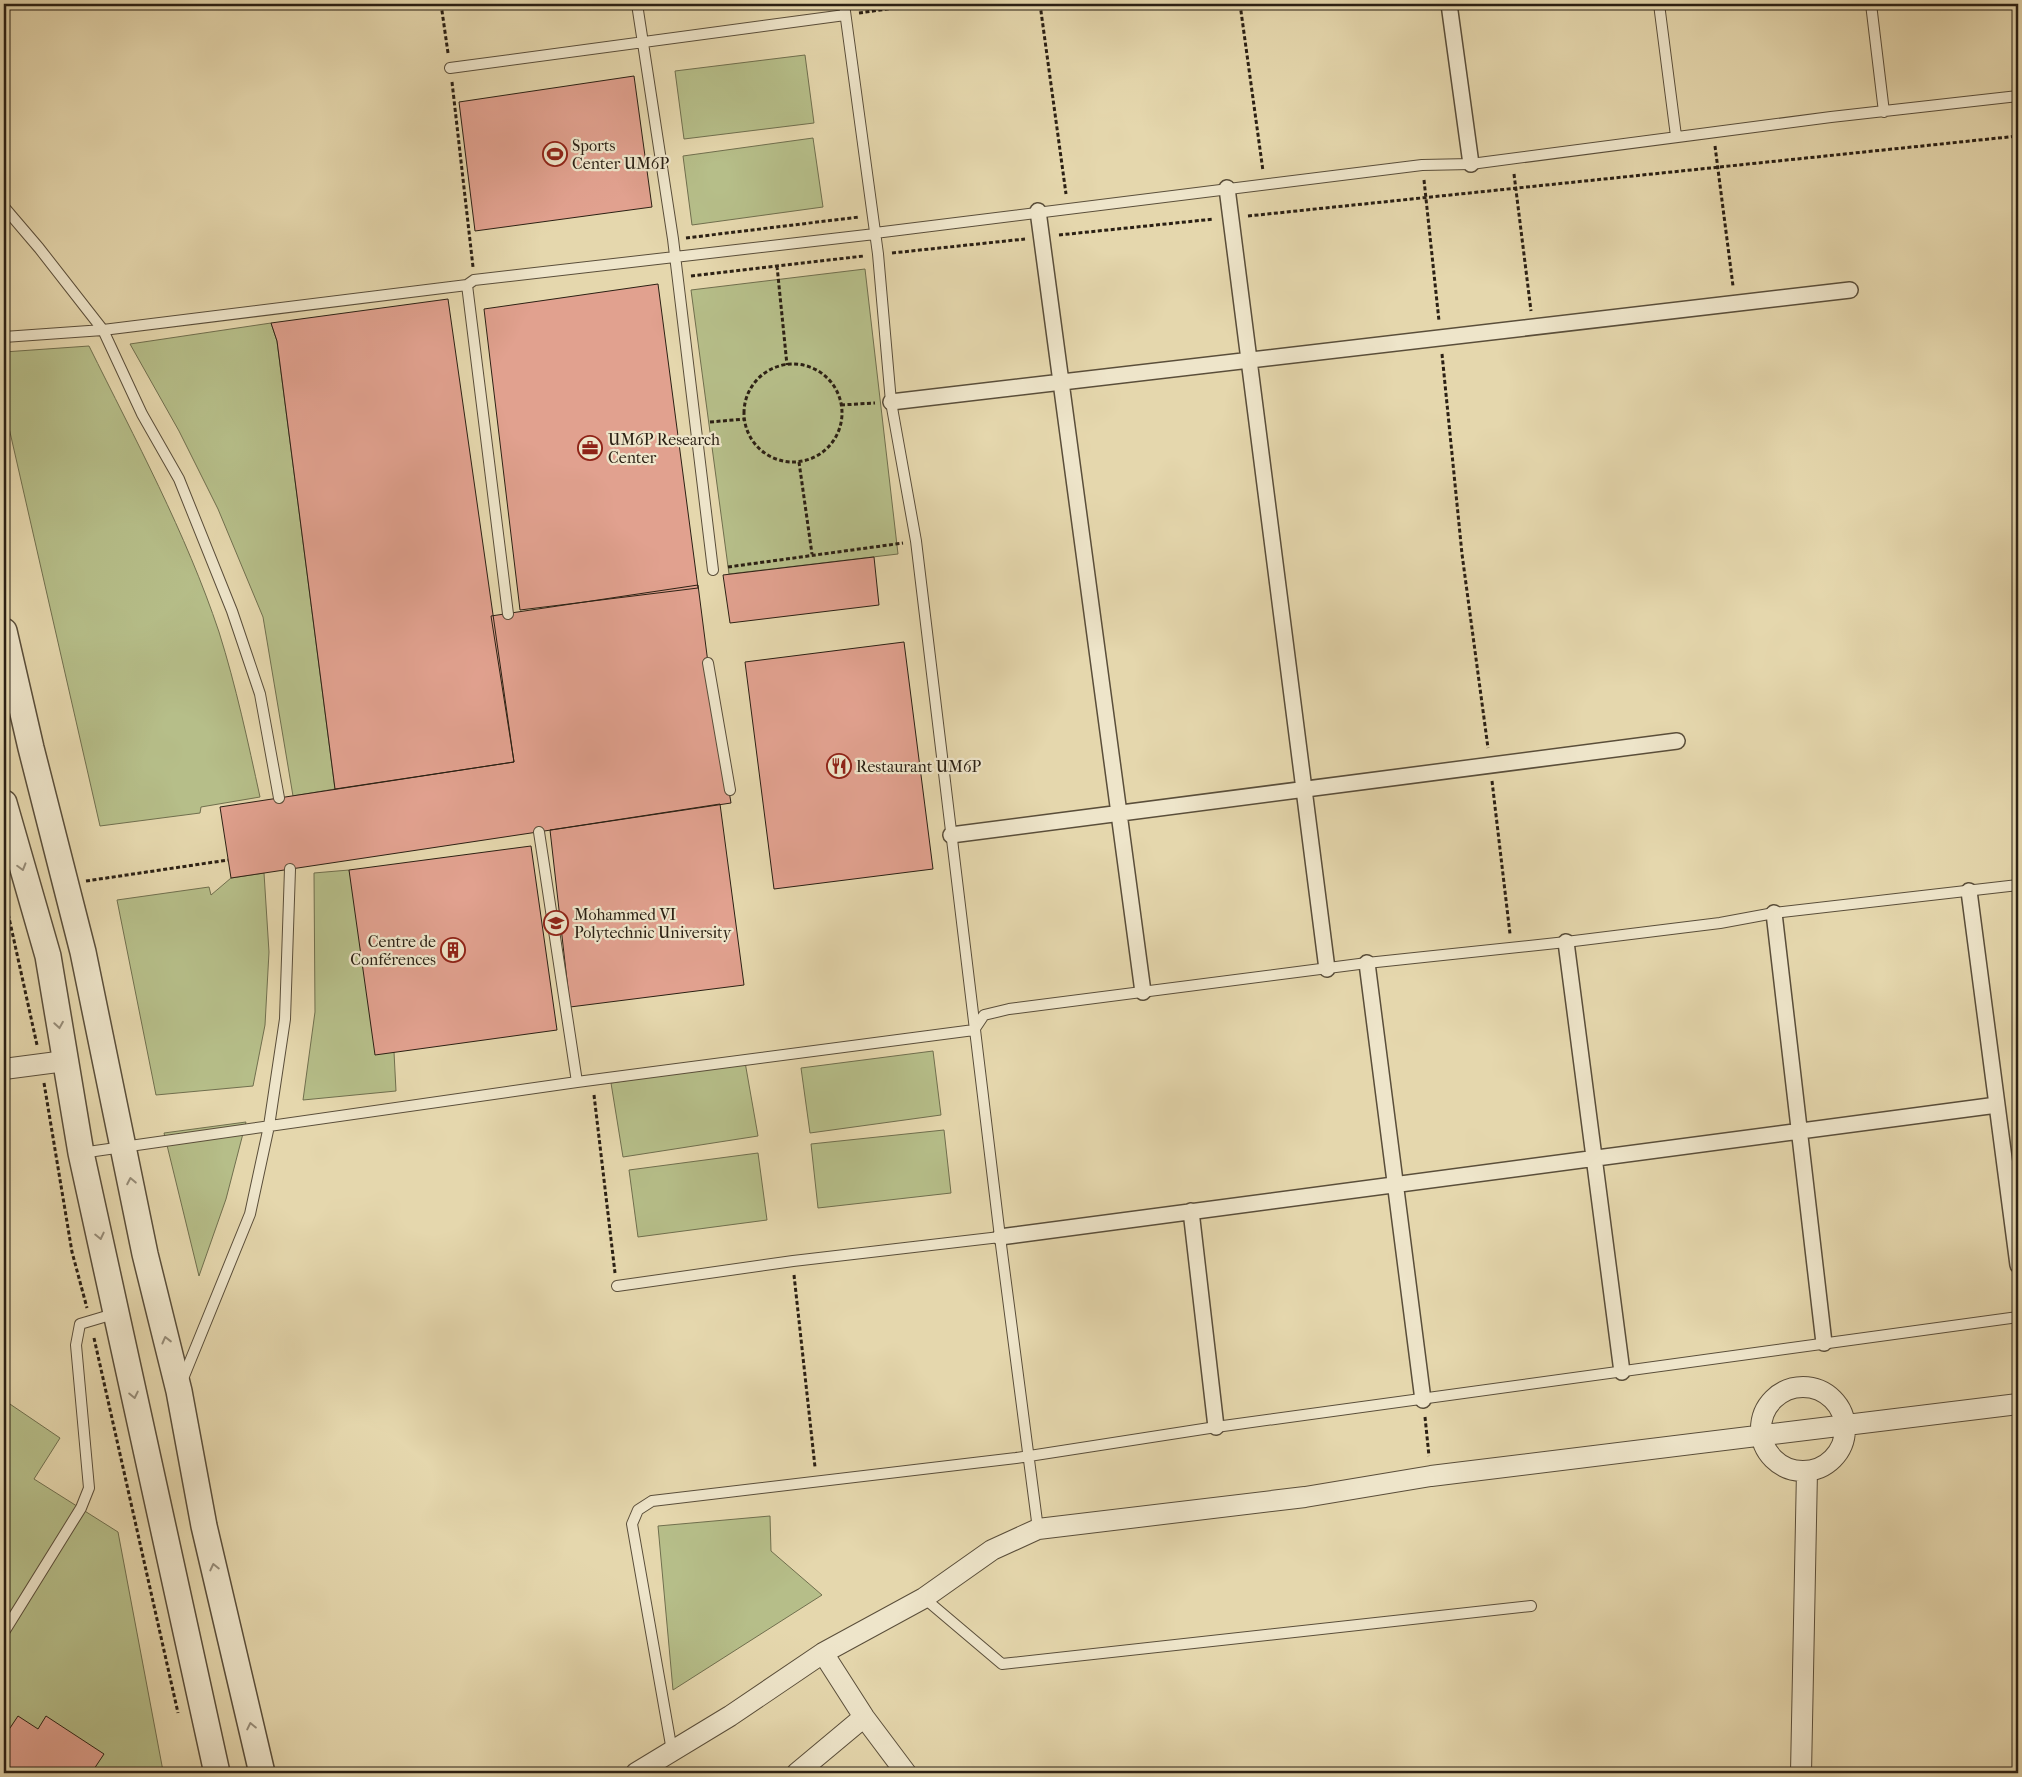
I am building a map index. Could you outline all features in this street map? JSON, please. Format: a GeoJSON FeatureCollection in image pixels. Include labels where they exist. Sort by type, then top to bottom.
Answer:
{"type":"FeatureCollection","features":[{"type":"Feature","properties":{"kind":"street"},"geometry":{"type":"LineString","coordinates":[[1449,4],[1471,164]]}},
{"type":"Feature","properties":{"kind":"street"},"geometry":{"type":"LineString","coordinates":[[1227,188],[1327,969]]}},
{"type":"Feature","properties":{"kind":"street"},"geometry":{"type":"LineString","coordinates":[[1038,211],[1143,992]]}},
{"type":"Feature","properties":{"kind":"street"},"geometry":{"type":"LineString","coordinates":[[891,402],[1850,290]]}},
{"type":"Feature","properties":{"kind":"street"},"geometry":{"type":"LineString","coordinates":[[4,631],[83,952],[125,1147],[145,1254],[179,1391],[204,1526],[262,1773]]}},
{"type":"Feature","properties":{"kind":"street"},"geometry":{"type":"LineString","coordinates":[[951,835],[1677,741]]}},
{"type":"Feature","properties":{"kind":"street"},"geometry":{"type":"LineString","coordinates":[[4,803],[48,956],[81,1153],[217,1773]]}},
{"type":"Feature","properties":{"kind":"street"},"geometry":{"type":"LineString","coordinates":[[1969,891],[2018,1265]]}},
{"type":"Feature","properties":{"kind":"street"},"geometry":{"type":"LineString","coordinates":[[1774,913],[1824,1343]]}},
{"type":"Feature","properties":{"kind":"street"},"geometry":{"type":"LineString","coordinates":[[1566,942],[1622,1372]]}},
{"type":"Feature","properties":{"kind":"street"},"geometry":{"type":"LineString","coordinates":[[1367,963],[1423,1400]]}},
{"type":"Feature","properties":{"kind":"street"},"geometry":{"type":"LineString","coordinates":[[4,1069],[65,1061]]}},
{"type":"Feature","properties":{"kind":"street"},"geometry":{"type":"LineString","coordinates":[[1000,1237],[1997,1105]]}},
{"type":"Feature","properties":{"kind":"street"},"geometry":{"type":"LineString","coordinates":[[1191,1211],[1216,1428]]}},
{"type":"Feature","properties":{"kind":"street"},"geometry":{"type":"LineString","coordinates":[[1798,1387],[1811,1388],[1829,1396],[1842,1412],[1845,1424],[1844,1438],[1840,1451],[1832,1461],[1820,1468],[1807,1471],[1791,1470],[1777,1462],[1766,1450],[1761,1434],[1761,1421],[1766,1408],[1774,1398],[1785,1391],[1798,1387]]}},
{"type":"Feature","properties":{"kind":"street"},"geometry":{"type":"LineString","coordinates":[[636,1773],[730,1716],[823,1652],[924,1598],[992,1550],[1038,1529],[1304,1497],[1431,1476],[1761,1434],[2018,1404]]}},
{"type":"Feature","properties":{"kind":"street"},"geometry":{"type":"LineString","coordinates":[[1801,1773],[1807,1471]]}},
{"type":"Feature","properties":{"kind":"street"},"geometry":{"type":"LineString","coordinates":[[823,1652],[864,1717],[906,1773]]}},
{"type":"Feature","properties":{"kind":"street"},"geometry":{"type":"LineString","coordinates":[[797,1773],[864,1717]]}},
{"type":"Feature","properties":{"kind":"lane"},"geometry":{"type":"LineString","coordinates":[[637,4],[673,239],[713,570]]}},
{"type":"Feature","properties":{"kind":"lane"},"geometry":{"type":"LineString","coordinates":[[844,4],[878,254],[891,402],[916,541],[974,1030],[1038,1529]]}},
{"type":"Feature","properties":{"kind":"lane"},"geometry":{"type":"LineString","coordinates":[[1659,4],[1676,136]]}},
{"type":"Feature","properties":{"kind":"lane"},"geometry":{"type":"LineString","coordinates":[[1871,4],[1884,112]]}},
{"type":"Feature","properties":{"kind":"lane"},"geometry":{"type":"LineString","coordinates":[[450,68],[845,15]]}},
{"type":"Feature","properties":{"kind":"lane"},"geometry":{"type":"LineString","coordinates":[[4,336],[103,330],[471,282],[875,234],[1038,211],[1422,164],[1471,164],[1714,131],[2018,96]]}},
{"type":"Feature","properties":{"kind":"lane"},"geometry":{"type":"LineString","coordinates":[[4,207],[39,248],[103,330],[142,414],[179,480],[229,602],[260,694],[279,798]]}},
{"type":"Feature","properties":{"kind":"lane"},"geometry":{"type":"LineString","coordinates":[[471,282],[508,614]]}},
{"type":"Feature","properties":{"kind":"lane"},"geometry":{"type":"LineString","coordinates":[[708,662],[730,790]]}},
{"type":"Feature","properties":{"kind":"lane"},"geometry":{"type":"LineString","coordinates":[[539,832],[577,1082]]}},
{"type":"Feature","properties":{"kind":"lane"},"geometry":{"type":"LineString","coordinates":[[179,1391],[250,1214],[269,1126],[285,1018],[290,869]]}},
{"type":"Feature","properties":{"kind":"lane"},"geometry":{"type":"LineString","coordinates":[[81,1153],[577,1082],[974,1030],[984,1016],[1009,1010],[1367,963],[1566,942],[1720,923],[1774,913],[2018,886]]}},
{"type":"Feature","properties":{"kind":"lane"},"geometry":{"type":"LineString","coordinates":[[617,1286],[793,1261],[1000,1237]]}},
{"type":"Feature","properties":{"kind":"lane"},"geometry":{"type":"LineString","coordinates":[[4,1632],[81,1508],[89,1488],[76,1345],[80,1324],[117,1313]]}},
{"type":"Feature","properties":{"kind":"lane"},"geometry":{"type":"LineString","coordinates":[[672,1750],[632,1524],[638,1510],[652,1501],[816,1483],[1029,1456],[1216,1428],[2018,1317]]}},
{"type":"Feature","properties":{"kind":"lane"},"geometry":{"type":"LineString","coordinates":[[924,1598],[1002,1664],[1531,1606]]}},
{"type":"Feature","properties":{"kind":"path"},"geometry":{"type":"LineString","coordinates":[[441,4],[450,68],[471,282]]}},
{"type":"Feature","properties":{"kind":"path"},"geometry":{"type":"LineString","coordinates":[[845,15],[923,4]]}},
{"type":"Feature","properties":{"kind":"path"},"geometry":{"type":"LineString","coordinates":[[1040,4],[1068,208]]}},
{"type":"Feature","properties":{"kind":"path"},"geometry":{"type":"LineString","coordinates":[[1240,4],[1265,184]]}},
{"type":"Feature","properties":{"kind":"path"},"geometry":{"type":"LineString","coordinates":[[1714,131],[1736,304]]}},
{"type":"Feature","properties":{"kind":"path"},"geometry":{"type":"LineString","coordinates":[[678,278],[878,254],[2018,136]]}},
{"type":"Feature","properties":{"kind":"path"},"geometry":{"type":"LineString","coordinates":[[1512,158],[1533,327]]}},
{"type":"Feature","properties":{"kind":"path"},"geometry":{"type":"LineString","coordinates":[[1422,164],[1462,554],[1512,948]]}},
{"type":"Feature","properties":{"kind":"path"},"geometry":{"type":"LineString","coordinates":[[673,239],[872,216]]}},
{"type":"Feature","properties":{"kind":"path"},"geometry":{"type":"LineString","coordinates":[[777,266],[788,365]]}},
{"type":"Feature","properties":{"kind":"path"},"geometry":{"type":"LineString","coordinates":[[778,366],[807,366],[819,372],[830,381],[837,392],[841,405],[841,421],[836,436],[827,448],[814,457],[799,462],[783,461],[768,455],[755,445],[747,431],[744,419],[746,399],[752,385],[764,373],[778,366]]}},
{"type":"Feature","properties":{"kind":"path"},"geometry":{"type":"LineString","coordinates":[[841,405],[891,402]]}},
{"type":"Feature","properties":{"kind":"path"},"geometry":{"type":"LineString","coordinates":[[696,423],[744,419]]}},
{"type":"Feature","properties":{"kind":"path"},"geometry":{"type":"LineString","coordinates":[[799,462],[812,554]]}},
{"type":"Feature","properties":{"kind":"path"},"geometry":{"type":"LineString","coordinates":[[713,570],[812,554],[916,541]]}},
{"type":"Feature","properties":{"kind":"path"},"geometry":{"type":"LineString","coordinates":[[66,884],[228,860]]}},
{"type":"Feature","properties":{"kind":"path"},"geometry":{"type":"LineString","coordinates":[[592,1080],[617,1286]]}},
{"type":"Feature","properties":{"kind":"path"},"geometry":{"type":"LineString","coordinates":[[793,1261],[794,1287],[816,1483]]}},
{"type":"Feature","properties":{"kind":"path"},"geometry":{"type":"LineString","coordinates":[[1423,1400],[1431,1476]]}},
{"type":"Feature","properties":{"kind":"green space"},"geometry":{"type":"Polygon","coordinates":[[[805,55],[814,123],[684,139],[675,71],[805,55]]]}},
{"type":"Feature","properties":{"kind":"green space"},"geometry":{"type":"Polygon","coordinates":[[[813,138],[823,207],[692,225],[683,156],[813,138]]]}},
{"type":"Feature","properties":{"kind":"green space"},"geometry":{"type":"Polygon","coordinates":[[[865,269],[898,554],[729,574],[691,290],[865,269]]]}},
{"type":"Feature","properties":{"kind":"green space"},"geometry":{"type":"Polygon","coordinates":[[[271,323],[277,341],[335,789],[293,796],[263,617],[218,509],[179,431],[130,344],[271,323]]]}},
{"type":"Feature","properties":{"kind":"green space"},"geometry":{"type":"Polygon","coordinates":[[[89,346],[159,487],[206,595],[231,673],[260,797],[201,807],[200,813],[100,826],[4,406],[4,352],[89,346]]]}},
{"type":"Feature","properties":{"kind":"green space"},"geometry":{"type":"Polygon","coordinates":[[[349,870],[394,1052],[396,1091],[303,1100],[315,1012],[314,873],[349,870]]]}},
{"type":"Feature","properties":{"kind":"green space"},"geometry":{"type":"Polygon","coordinates":[[[264,873],[269,952],[265,1025],[253,1086],[156,1095],[117,900],[209,887],[211,895],[231,878],[264,873]]]}},
{"type":"Feature","properties":{"kind":"green space"},"geometry":{"type":"Polygon","coordinates":[[[933,1051],[941,1115],[810,1133],[801,1068],[933,1051]]]}},
{"type":"Feature","properties":{"kind":"green space"},"geometry":{"type":"Polygon","coordinates":[[[745,1062],[758,1136],[623,1157],[611,1083],[745,1062]]]}},
{"type":"Feature","properties":{"kind":"green space"},"geometry":{"type":"Polygon","coordinates":[[[246,1122],[226,1199],[199,1276],[164,1133],[246,1122]]]}},
{"type":"Feature","properties":{"kind":"green space"},"geometry":{"type":"Polygon","coordinates":[[[944,1130],[951,1193],[818,1208],[811,1144],[944,1130]]]}},
{"type":"Feature","properties":{"kind":"green space"},"geometry":{"type":"Polygon","coordinates":[[[758,1153],[767,1220],[638,1237],[629,1170],[758,1153]]]}},
{"type":"Feature","properties":{"kind":"green space"},"geometry":{"type":"Polygon","coordinates":[[[4,1400],[60,1438],[34,1479],[118,1532],[163,1771],[138,1773],[4,1773],[4,1400]]]}},
{"type":"Feature","properties":{"kind":"green space"},"geometry":{"type":"Polygon","coordinates":[[[770,1516],[771,1551],[822,1595],[673,1690],[658,1526],[770,1516]]]}},
{"type":"Feature","properties":{"kind":"building","name":"Sports Center UM6P"},"geometry":{"type":"Polygon","coordinates":[[[634,76],[652,207],[475,231],[459,102],[634,76]]]}},
{"type":"Feature","properties":{"kind":"building","name":"UM6P Research Center"},"geometry":{"type":"Polygon","coordinates":[[[658,284],[698,588],[520,610],[484,309],[658,284]]]}},
{"type":"Feature","properties":{"kind":"building"},"geometry":{"type":"Polygon","coordinates":[[[448,299],[514,762],[335,789],[277,341],[271,323],[448,299]]]}},
{"type":"Feature","properties":{"kind":"building"},"geometry":{"type":"Polygon","coordinates":[[[874,557],[879,605],[730,623],[723,575],[874,557]]]}},
{"type":"Feature","properties":{"kind":"building"},"geometry":{"type":"Polygon","coordinates":[[[698,585],[708,663],[731,803],[231,878],[220,807],[514,762],[491,616],[698,585]]]}},
{"type":"Feature","properties":{"kind":"building","name":"Restaurant UM6P"},"geometry":{"type":"Polygon","coordinates":[[[904,642],[933,869],[774,889],[745,662],[904,642]]]}},
{"type":"Feature","properties":{"kind":"building"},"geometry":{"type":"Polygon","coordinates":[[[720,804],[744,985],[570,1007],[550,830],[720,804]]]}},
{"type":"Feature","properties":{"kind":"building","name":"Centre de Conférences"},"geometry":{"type":"Polygon","coordinates":[[[531,846],[557,1030],[375,1055],[349,870],[531,846]]]}},
{"type":"Feature","properties":{"kind":"building"},"geometry":{"type":"Polygon","coordinates":[[[18,1716],[38,1729],[46,1716],[104,1754],[94,1769],[101,1773],[4,1773],[4,1737],[18,1716]]]}},
{"type":"Feature","properties":{"kind":"place","name":"Sports Center UM6P"},"geometry":{"type":"Point","coordinates":[555,154]}},
{"type":"Feature","properties":{"kind":"place","name":"UM6P Research Center"},"geometry":{"type":"Point","coordinates":[590,448]}},
{"type":"Feature","properties":{"kind":"place","name":"Restaurant UM6P"},"geometry":{"type":"Point","coordinates":[839,766]}},
{"type":"Feature","properties":{"kind":"place","name":"Mohammed VI Polytechnic University"},"geometry":{"type":"Point","coordinates":[556,923]}},
{"type":"Feature","properties":{"kind":"place","name":"Centre de Conférences"},"geometry":{"type":"Point","coordinates":[453,950]}}]}
